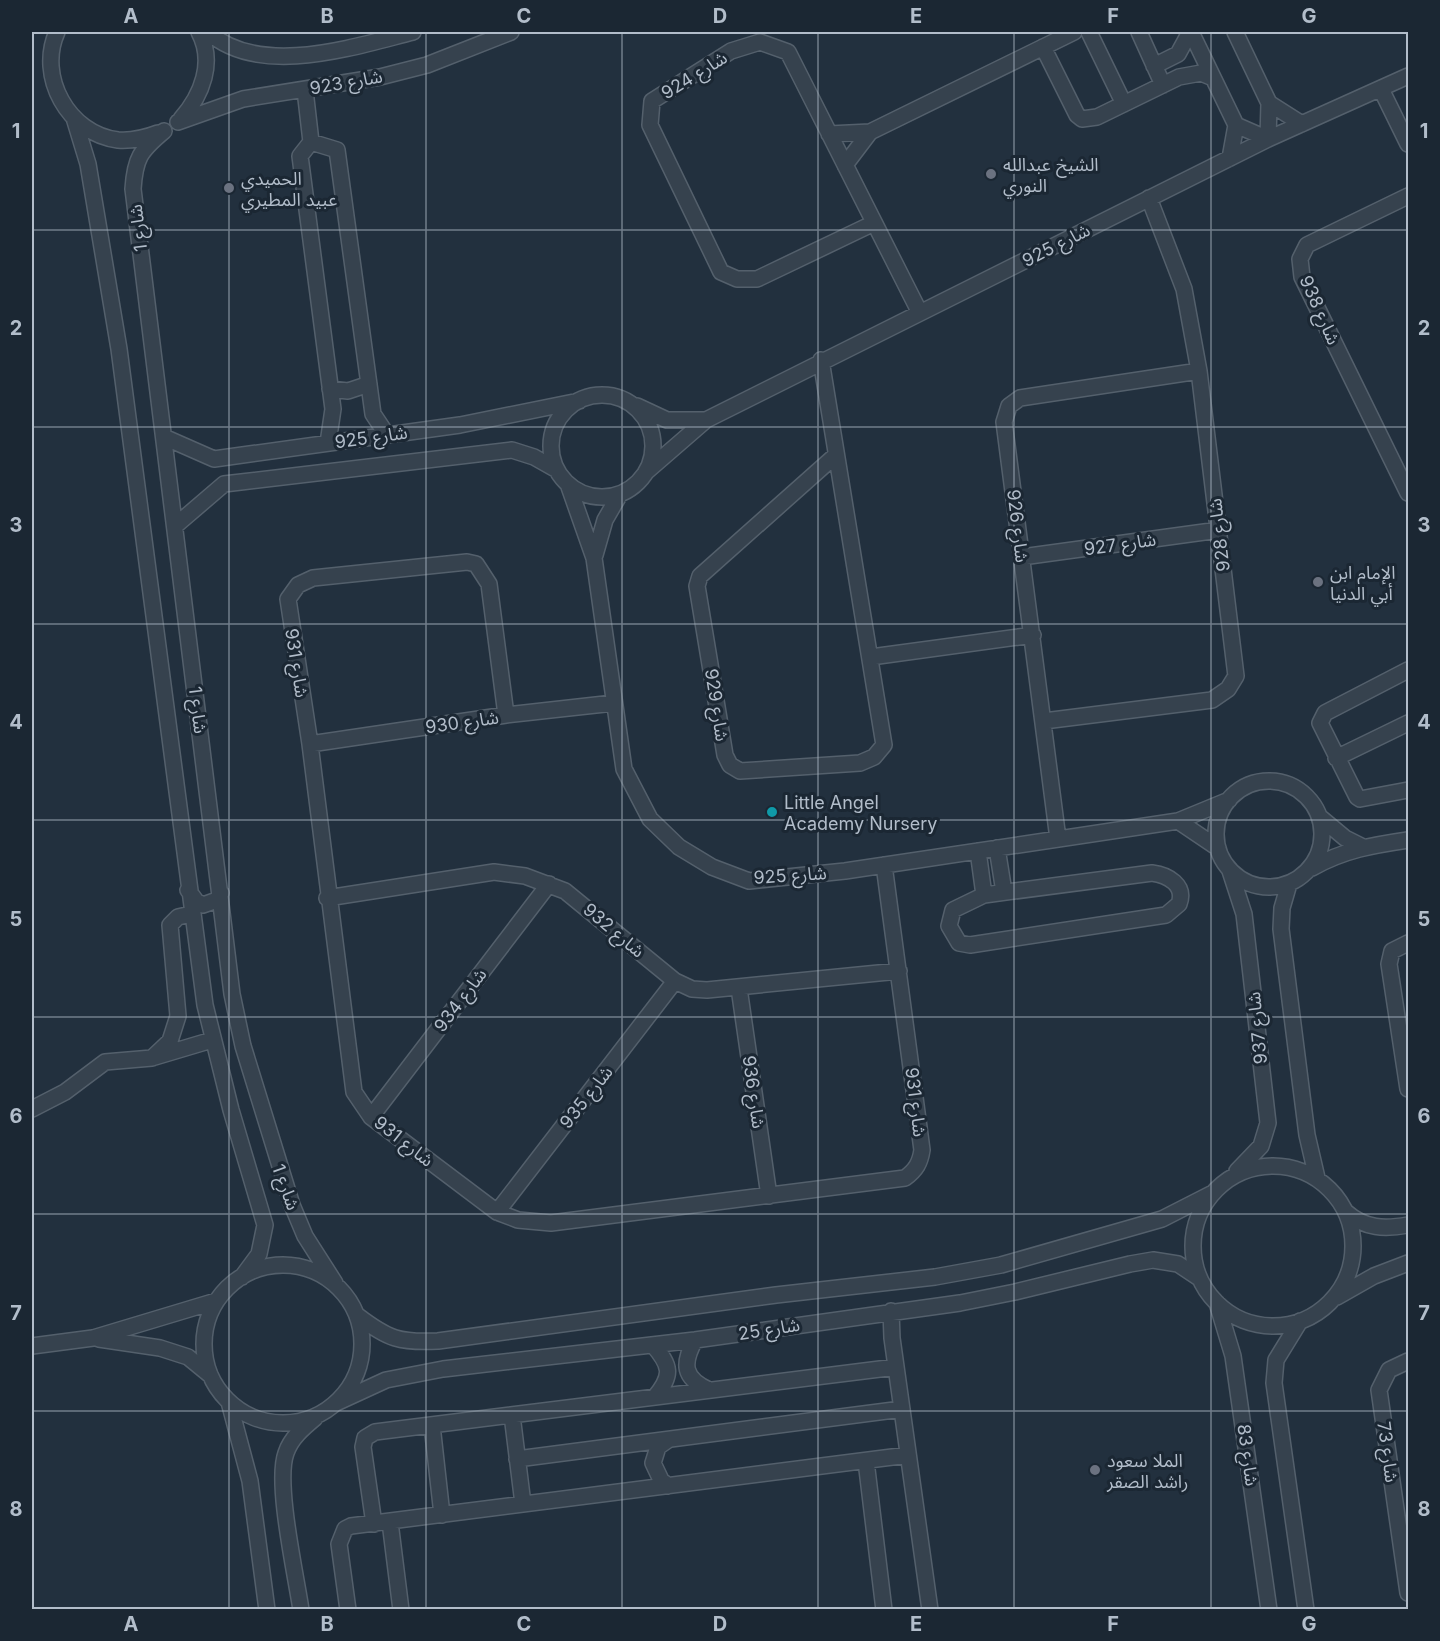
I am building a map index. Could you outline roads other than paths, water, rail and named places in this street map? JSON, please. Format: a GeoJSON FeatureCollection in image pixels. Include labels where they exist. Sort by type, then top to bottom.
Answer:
{"type":"FeatureCollection","features":[{"type":"Feature","properties":{"kind":"street"},"geometry":{"type":"LineString","coordinates":[[57,32],[51,57],[52,79],[60,100],[74,118],[93,132],[117,140],[141,139],[164,132],[178,122],[194,105],[203,84],[207,61],[199,32]]}},
{"type":"Feature","properties":{"kind":"street","name":"شارع 923"},"geometry":{"type":"LineString","coordinates":[[208,32],[233,49],[251,55],[275,56],[323,52],[413,32]]}},
{"type":"Feature","properties":{"kind":"street","name":"شارع 923"},"geometry":{"type":"LineString","coordinates":[[178,122],[243,99],[380,77],[427,65],[511,32]]}},
{"type":"Feature","properties":{"kind":"street"},"geometry":{"type":"LineString","coordinates":[[829,134],[870,132],[1074,32]]}},
{"type":"Feature","properties":{"kind":"street"},"geometry":{"type":"LineString","coordinates":[[1089,32],[1124,104]]}},
{"type":"Feature","properties":{"kind":"street"},"geometry":{"type":"LineString","coordinates":[[1139,32],[1163,85]]}},
{"type":"Feature","properties":{"kind":"street"},"geometry":{"type":"LineString","coordinates":[[1154,66],[1178,54],[1191,32]]}},
{"type":"Feature","properties":{"kind":"street"},"geometry":{"type":"LineString","coordinates":[[1191,32],[1236,125],[1230,158]]}},
{"type":"Feature","properties":{"kind":"street"},"geometry":{"type":"LineString","coordinates":[[1235,32],[1269,103],[1268,139],[1236,125]]}},
{"type":"Feature","properties":{"kind":"street","name":"شارع 924"},"geometry":{"type":"LineString","coordinates":[[874,223],[757,279],[737,279],[721,272],[650,125],[652,101],[731,51],[760,42],[788,52],[920,313]]}},
{"type":"Feature","properties":{"kind":"street"},"geometry":{"type":"LineString","coordinates":[[1043,47],[1077,115],[1082,119],[1097,117],[1191,73],[1214,78]]}},
{"type":"Feature","properties":{"kind":"street","name":"شارع 925"},"geometry":{"type":"LineString","coordinates":[[646,472],[706,420],[821,360],[1268,139],[1408,76]]}},
{"type":"Feature","properties":{"kind":"street"},"geometry":{"type":"LineString","coordinates":[[1381,89],[1408,144]]}},
{"type":"Feature","properties":{"kind":"street"},"geometry":{"type":"LineString","coordinates":[[305,90],[311,142],[300,156],[333,409],[328,443]]}},
{"type":"Feature","properties":{"kind":"street"},"geometry":{"type":"LineString","coordinates":[[1269,103],[1302,124]]}},
{"type":"Feature","properties":{"kind":"street","name":"شارع 1"},"geometry":{"type":"LineString","coordinates":[[74,118],[88,165],[119,349],[191,914],[212,1040],[264,1225],[259,1254],[242,1276]]}},
{"type":"Feature","properties":{"kind":"street","name":"شارع 1"},"geometry":{"type":"LineString","coordinates":[[164,132],[140,154],[135,166],[133,189],[232,994],[243,1046],[270,1141],[292,1205],[305,1236],[335,1283]]}},
{"type":"Feature","properties":{"kind":"street"},"geometry":{"type":"LineString","coordinates":[[845,165],[870,132]]}},
{"type":"Feature","properties":{"kind":"street"},"geometry":{"type":"LineString","coordinates":[[311,142],[337,150],[372,414],[387,435]]}},
{"type":"Feature","properties":{"kind":"street","name":"شارع 938"},"geometry":{"type":"LineString","coordinates":[[1408,196],[1307,245],[1300,259],[1302,277],[1404,472],[1408,493]]}},
{"type":"Feature","properties":{"kind":"street","name":"شارع 928"},"geometry":{"type":"LineString","coordinates":[[1044,721],[1212,700],[1228,689],[1236,676],[1199,371],[1184,289],[1149,198]]}},
{"type":"Feature","properties":{"kind":"street","name":"شارع 929"},"geometry":{"type":"LineString","coordinates":[[821,360],[884,745],[874,757],[860,763],[740,771],[730,765],[725,755],[698,586],[700,576],[836,454]]}},
{"type":"Feature","properties":{"kind":"street","name":"شارع 926"},"geometry":{"type":"LineString","coordinates":[[1058,839],[1004,422],[1009,406],[1020,398],[1199,371]]}},
{"type":"Feature","properties":{"kind":"street"},"geometry":{"type":"LineString","coordinates":[[330,389],[348,391],[369,384]]}},
{"type":"Feature","properties":{"kind":"street"},"geometry":{"type":"LineString","coordinates":[[603,395],[627,401],[644,417],[650,427],[653,450],[646,472],[630,489],[620,494],[593,496],[568,484],[557,470],[551,448],[556,425],[570,407],[579,400],[603,395]]}},
{"type":"Feature","properties":{"kind":"street","name":"شارع 925"},"geometry":{"type":"LineString","coordinates":[[164,437],[214,459],[460,425],[579,400]]}},
{"type":"Feature","properties":{"kind":"street","name":"شارع 925"},"geometry":{"type":"LineString","coordinates":[[627,401],[668,420],[706,420]]}},
{"type":"Feature","properties":{"kind":"street","name":"شارع 925"},"geometry":{"type":"LineString","coordinates":[[175,526],[224,484],[512,450],[534,457],[557,470]]}},
{"type":"Feature","properties":{"kind":"street","name":"شارع 925"},"geometry":{"type":"LineString","coordinates":[[568,484],[594,558],[624,769],[650,819],[687,852],[712,867],[750,880],[884,865],[1178,821],[1229,800]]}},
{"type":"Feature","properties":{"kind":"street","name":"شارع 925"},"geometry":{"type":"LineString","coordinates":[[594,558],[605,520],[620,494]]}},
{"type":"Feature","properties":{"kind":"street","name":"شارع 927"},"geometry":{"type":"LineString","coordinates":[[1022,557],[1219,530]]}},
{"type":"Feature","properties":{"kind":"street","name":"شارع 931"},"geometry":{"type":"LineString","coordinates":[[506,715],[489,584],[476,564],[467,562],[313,578],[298,585],[288,599],[310,744],[327,898],[354,1092],[371,1117],[497,1212],[518,1220],[551,1223],[905,1178],[917,1167],[922,1150],[884,865]]}},
{"type":"Feature","properties":{"kind":"street"},"geometry":{"type":"LineString","coordinates":[[871,657],[1033,635]]}},
{"type":"Feature","properties":{"kind":"street"},"geometry":{"type":"LineString","coordinates":[[1408,670],[1322,716],[1320,723],[1354,794],[1360,799],[1408,790]]}},
{"type":"Feature","properties":{"kind":"street","name":"شارع 930"},"geometry":{"type":"LineString","coordinates":[[310,744],[506,715],[614,703]]}},
{"type":"Feature","properties":{"kind":"street"},"geometry":{"type":"LineString","coordinates":[[1336,758],[1408,723]]}},
{"type":"Feature","properties":{"kind":"street"},"geometry":{"type":"LineString","coordinates":[[1363,846],[1345,838],[1321,818],[1308,796],[1280,782],[1261,782],[1249,785],[1229,800],[1217,823],[1218,848],[1230,870],[1240,879],[1257,886],[1276,887],[1289,884],[1329,858],[1363,846],[1408,840]]}},
{"type":"Feature","properties":{"kind":"street"},"geometry":{"type":"LineString","coordinates":[[1310,869],[1322,845],[1321,818]]}},
{"type":"Feature","properties":{"kind":"street"},"geometry":{"type":"LineString","coordinates":[[1178,821],[1218,848]]}},
{"type":"Feature","properties":{"kind":"street"},"geometry":{"type":"LineString","coordinates":[[997,848],[1004,892]]}},
{"type":"Feature","properties":{"kind":"street"},"geometry":{"type":"LineString","coordinates":[[978,851],[984,895]]}},
{"type":"Feature","properties":{"kind":"street","name":"شارع 937"},"geometry":{"type":"LineString","coordinates":[[1230,870],[1244,914],[1268,1123],[1261,1146],[1232,1176]]}},
{"type":"Feature","properties":{"kind":"street","name":"شارع 932"},"geometry":{"type":"LineString","coordinates":[[327,898],[494,872],[525,876],[549,884],[581,903],[675,981],[692,989],[739,988],[899,971]]}},
{"type":"Feature","properties":{"kind":"street"},"geometry":{"type":"LineString","coordinates":[[1152,873],[1165,874],[1172,879],[1181,898],[1173,911],[1157,918],[970,945],[959,943],[949,926],[953,910],[984,895],[1152,873]]}},
{"type":"Feature","properties":{"kind":"street","name":"شارع 934"},"geometry":{"type":"LineString","coordinates":[[371,1117],[549,884]]}},
{"type":"Feature","properties":{"kind":"street","name":"شارع 937"},"geometry":{"type":"LineString","coordinates":[[1289,884],[1282,908],[1281,929],[1307,1135],[1317,1178]]}},
{"type":"Feature","properties":{"kind":"street"},"geometry":{"type":"LineString","coordinates":[[188,890],[202,905],[217,900],[221,893]]}},
{"type":"Feature","properties":{"kind":"street"},"geometry":{"type":"LineString","coordinates":[[152,1058],[170,1041],[178,1016],[170,926],[178,917],[191,914]]}},
{"type":"Feature","properties":{"kind":"street"},"geometry":{"type":"LineString","coordinates":[[1408,943],[1392,951],[1389,964],[1408,1089]]}},
{"type":"Feature","properties":{"kind":"street","name":"شارع 935"},"geometry":{"type":"LineString","coordinates":[[497,1212],[675,981]]}},
{"type":"Feature","properties":{"kind":"street","name":"شارع 936"},"geometry":{"type":"LineString","coordinates":[[739,988],[769,1196]]}},
{"type":"Feature","properties":{"kind":"street"},"geometry":{"type":"LineString","coordinates":[[32,1109],[65,1092],[105,1062],[152,1058],[212,1040]]}},
{"type":"Feature","properties":{"kind":"street"},"geometry":{"type":"LineString","coordinates":[[1332,1300],[1345,1281],[1352,1258],[1353,1235],[1346,1212],[1334,1193],[1317,1178],[1297,1169],[1275,1165],[1253,1168],[1232,1176],[1211,1194],[1199,1213],[1193,1234],[1193,1257],[1199,1278],[1217,1303],[1235,1316],[1256,1324],[1278,1326],[1300,1321],[1374,1276],[1408,1263]]}},
{"type":"Feature","properties":{"kind":"street","name":"شارع 25"},"geometry":{"type":"LineString","coordinates":[[358,1316],[382,1335],[406,1342],[438,1341],[776,1295],[935,1277],[1001,1265],[1113,1234],[1162,1219],[1211,1194]]}},
{"type":"Feature","properties":{"kind":"street"},"geometry":{"type":"LineString","coordinates":[[1346,1212],[1359,1223],[1388,1228],[1408,1225]]}},
{"type":"Feature","properties":{"kind":"street","name":"شارع 25"},"geometry":{"type":"LineString","coordinates":[[336,1403],[386,1380],[443,1369],[695,1340],[1015,1292],[1154,1260],[1178,1264],[1199,1278]]}},
{"type":"Feature","properties":{"kind":"street"},"geometry":{"type":"LineString","coordinates":[[210,1375],[204,1350],[206,1325],[216,1301],[242,1276],[264,1267],[290,1264],[314,1270],[335,1283],[349,1298],[358,1316],[363,1339],[361,1363],[351,1385],[336,1403],[294,1437],[285,1455],[283,1479],[301,1610]]}},
{"type":"Feature","properties":{"kind":"street"},"geometry":{"type":"LineString","coordinates":[[32,1346],[93,1338],[216,1301]]}},
{"type":"Feature","properties":{"kind":"street","name":"شارع 83"},"geometry":{"type":"LineString","coordinates":[[1217,1303],[1233,1356],[1269,1610]]}},
{"type":"Feature","properties":{"kind":"street"},"geometry":{"type":"LineString","coordinates":[[891,1311],[896,1367],[930,1610]]}},
{"type":"Feature","properties":{"kind":"street","name":"شارع 83"},"geometry":{"type":"LineString","coordinates":[[1300,1321],[1275,1359],[1274,1383],[1306,1610]]}},
{"type":"Feature","properties":{"kind":"street"},"geometry":{"type":"LineString","coordinates":[[93,1338],[160,1348],[188,1357],[210,1375],[229,1402],[250,1481],[267,1610]]}},
{"type":"Feature","properties":{"kind":"street"},"geometry":{"type":"LineString","coordinates":[[695,1340],[687,1357],[686,1368],[697,1384],[709,1390]]}},
{"type":"Feature","properties":{"kind":"street"},"geometry":{"type":"LineString","coordinates":[[653,1345],[667,1364],[668,1377],[655,1397]]}},
{"type":"Feature","properties":{"kind":"street","name":"شارع 73"},"geometry":{"type":"LineString","coordinates":[[1408,1361],[1389,1370],[1379,1390],[1403,1527],[1408,1593]]}},
{"type":"Feature","properties":{"kind":"street"},"geometry":{"type":"LineString","coordinates":[[374,1524],[364,1454],[365,1438],[375,1432],[896,1367]]}},
{"type":"Feature","properties":{"kind":"street"},"geometry":{"type":"LineString","coordinates":[[229,1402],[249,1415],[273,1422],[298,1422],[321,1413]]}},
{"type":"Feature","properties":{"kind":"street"},"geometry":{"type":"LineString","coordinates":[[517,1459],[902,1409]]}},
{"type":"Feature","properties":{"kind":"street"},"geometry":{"type":"LineString","coordinates":[[512,1415],[523,1504]]}},
{"type":"Feature","properties":{"kind":"street"},"geometry":{"type":"LineString","coordinates":[[432,1425],[442,1515]]}},
{"type":"Feature","properties":{"kind":"street"},"geometry":{"type":"LineString","coordinates":[[668,1440],[658,1447],[653,1463],[661,1480],[668,1486]]}},
{"type":"Feature","properties":{"kind":"street"},"geometry":{"type":"LineString","coordinates":[[347,1608],[340,1538],[345,1529],[908,1455]]}},
{"type":"Feature","properties":{"kind":"street"},"geometry":{"type":"LineString","coordinates":[[866,1461],[885,1610]]}},
{"type":"Feature","properties":{"kind":"street"},"geometry":{"type":"LineString","coordinates":[[390,1522],[401,1610]]}},
{"type":"Feature","properties":{"kind":"place","name":"الشيخ عبدالله النوري"},"geometry":{"type":"Point","coordinates":[991,174]}},
{"type":"Feature","properties":{"kind":"place","name":"الحميدي عبيد المطيري"},"geometry":{"type":"Point","coordinates":[229,188]}},
{"type":"Feature","properties":{"kind":"place","name":"الإمام ابن أبي الدنيا"},"geometry":{"type":"Point","coordinates":[1318,582]}},
{"type":"Feature","properties":{"kind":"place","name":"Little Angel Academy Nursery"},"geometry":{"type":"Point","coordinates":[772,812]}},
{"type":"Feature","properties":{"kind":"place","name":"الملا سعود راشد الصقر"},"geometry":{"type":"Point","coordinates":[1095,1470]}}]}
